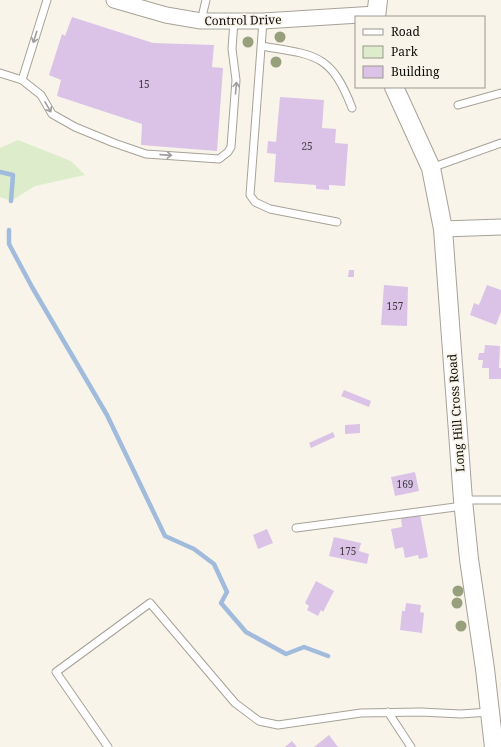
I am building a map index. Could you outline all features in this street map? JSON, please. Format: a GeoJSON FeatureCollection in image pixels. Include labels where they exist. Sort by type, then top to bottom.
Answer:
{"type":"FeatureCollection","features":[{"type":"Feature","properties":{"kind":"street","name":"Control Drive"},"geometry":{"type":"LineString","coordinates":[[114,0],[166,15],[201,21],[263,21],[376,10]]}},
{"type":"Feature","properties":{"kind":"street","name":"Long Hill Cross Road"},"geometry":{"type":"LineString","coordinates":[[394,88],[431,168],[443,229],[463,503],[494,747]]}},
{"type":"Feature","properties":{"kind":"street"},"geometry":{"type":"LineString","coordinates":[[443,229],[501,227]]}},
{"type":"Feature","properties":{"kind":"lane"},"geometry":{"type":"LineString","coordinates":[[22,80],[47,0]]}},
{"type":"Feature","properties":{"kind":"lane"},"geometry":{"type":"LineString","coordinates":[[201,21],[206,0]]}},
{"type":"Feature","properties":{"kind":"lane"},"geometry":{"type":"LineString","coordinates":[[0,73],[22,80],[41,95],[52,114],[75,127],[114,143],[146,154],[219,159],[228,152],[231,147],[236,80],[232,50],[234,21]]}},
{"type":"Feature","properties":{"kind":"lane"},"geometry":{"type":"LineString","coordinates":[[263,21],[250,195],[260,206],[337,222]]}},
{"type":"Feature","properties":{"kind":"lane"},"geometry":{"type":"LineString","coordinates":[[261,46],[301,53],[321,60],[332,69],[345,90],[352,108]]}},
{"type":"Feature","properties":{"kind":"lane"},"geometry":{"type":"LineString","coordinates":[[458,105],[501,93]]}},
{"type":"Feature","properties":{"kind":"lane"},"geometry":{"type":"LineString","coordinates":[[431,168],[501,143]]}},
{"type":"Feature","properties":{"kind":"lane"},"geometry":{"type":"LineString","coordinates":[[296,528],[463,503],[501,500]]}},
{"type":"Feature","properties":{"kind":"lane"},"geometry":{"type":"LineString","coordinates":[[108,747],[56,672],[150,603],[235,703],[259,721],[278,725],[360,713],[388,712],[461,714],[490,712]]}},
{"type":"Feature","properties":{"kind":"lane"},"geometry":{"type":"LineString","coordinates":[[388,712],[411,747]]}},
{"type":"Feature","properties":{"kind":"green space"},"geometry":{"type":"Polygon","coordinates":[[[18,140],[71,161],[85,175],[35,186],[11,201],[0,197],[0,148],[18,140]]]}},
{"type":"Feature","properties":{"kind":"building"},"geometry":{"type":"Polygon","coordinates":[[[72,17],[153,43],[214,45],[212,67],[223,68],[217,151],[141,145],[142,124],[57,96],[61,80],[49,75],[62,34],[65,36],[72,17]]]}},
{"type":"Feature","properties":{"kind":"building"},"geometry":{"type":"Polygon","coordinates":[[[280,97],[324,100],[322,128],[336,129],[335,143],[348,144],[345,186],[329,185],[329,190],[316,189],[316,185],[274,182],[276,154],[267,153],[268,141],[276,142],[280,97]]]}},
{"type":"Feature","properties":{"kind":"building"},"geometry":{"type":"Polygon","coordinates":[[[349,270],[354,270],[354,277],[348,277],[349,270]]]}},
{"type":"Feature","properties":{"kind":"building"},"geometry":{"type":"Polygon","coordinates":[[[384,285],[408,287],[407,326],[381,325],[384,285]]]}},
{"type":"Feature","properties":{"kind":"building"},"geometry":{"type":"Polygon","coordinates":[[[487,285],[501,290],[501,312],[496,325],[470,315],[474,303],[479,305],[487,285]]]}},
{"type":"Feature","properties":{"kind":"building"},"geometry":{"type":"Polygon","coordinates":[[[485,345],[500,346],[499,368],[501,368],[501,379],[489,379],[489,368],[482,368],[483,360],[478,360],[479,353],[484,353],[485,345]]]}},
{"type":"Feature","properties":{"kind":"building"},"geometry":{"type":"Polygon","coordinates":[[[344,390],[371,401],[369,407],[341,396],[344,390]]]}},
{"type":"Feature","properties":{"kind":"building"},"geometry":{"type":"Polygon","coordinates":[[[360,424],[360,433],[345,434],[345,425],[360,424]]]}},
{"type":"Feature","properties":{"kind":"building"},"geometry":{"type":"Polygon","coordinates":[[[333,432],[335,437],[311,448],[309,443],[333,432]]]}},
{"type":"Feature","properties":{"kind":"building"},"geometry":{"type":"Polygon","coordinates":[[[415,472],[419,491],[395,496],[391,477],[415,472]]]}},
{"type":"Feature","properties":{"kind":"building"},"geometry":{"type":"Polygon","coordinates":[[[420,514],[428,557],[419,559],[418,555],[405,558],[403,547],[395,549],[391,529],[402,527],[401,518],[420,514]]]}},
{"type":"Feature","properties":{"kind":"building"},"geometry":{"type":"Polygon","coordinates":[[[267,529],[273,543],[258,549],[253,535],[267,529]]]}},
{"type":"Feature","properties":{"kind":"building"},"geometry":{"type":"Polygon","coordinates":[[[334,537],[361,543],[359,551],[369,554],[367,564],[329,556],[334,537]]]}},
{"type":"Feature","properties":{"kind":"building"},"geometry":{"type":"Polygon","coordinates":[[[316,581],[334,591],[323,612],[321,610],[318,616],[307,610],[309,606],[305,603],[316,581]]]}},
{"type":"Feature","properties":{"kind":"building"},"geometry":{"type":"Polygon","coordinates":[[[406,603],[421,605],[420,612],[424,613],[422,633],[400,630],[402,611],[405,611],[406,603]]]}},
{"type":"Feature","properties":{"kind":"building"},"geometry":{"type":"Polygon","coordinates":[[[329,735],[338,747],[314,747],[329,735]]]}},
{"type":"Feature","properties":{"kind":"building"},"geometry":{"type":"Polygon","coordinates":[[[292,741],[297,747],[285,747],[292,741]]]}},
{"type":"Feature","properties":{"kind":"waterway"},"geometry":{"type":"LineString","coordinates":[[0,172],[13,175],[11,201]]}},
{"type":"Feature","properties":{"kind":"waterway"},"geometry":{"type":"LineString","coordinates":[[9,230],[9,244],[32,287],[107,415],[165,536],[194,549],[214,564],[227,592],[221,603],[246,632],[286,654],[304,647],[328,656]]}}]}
